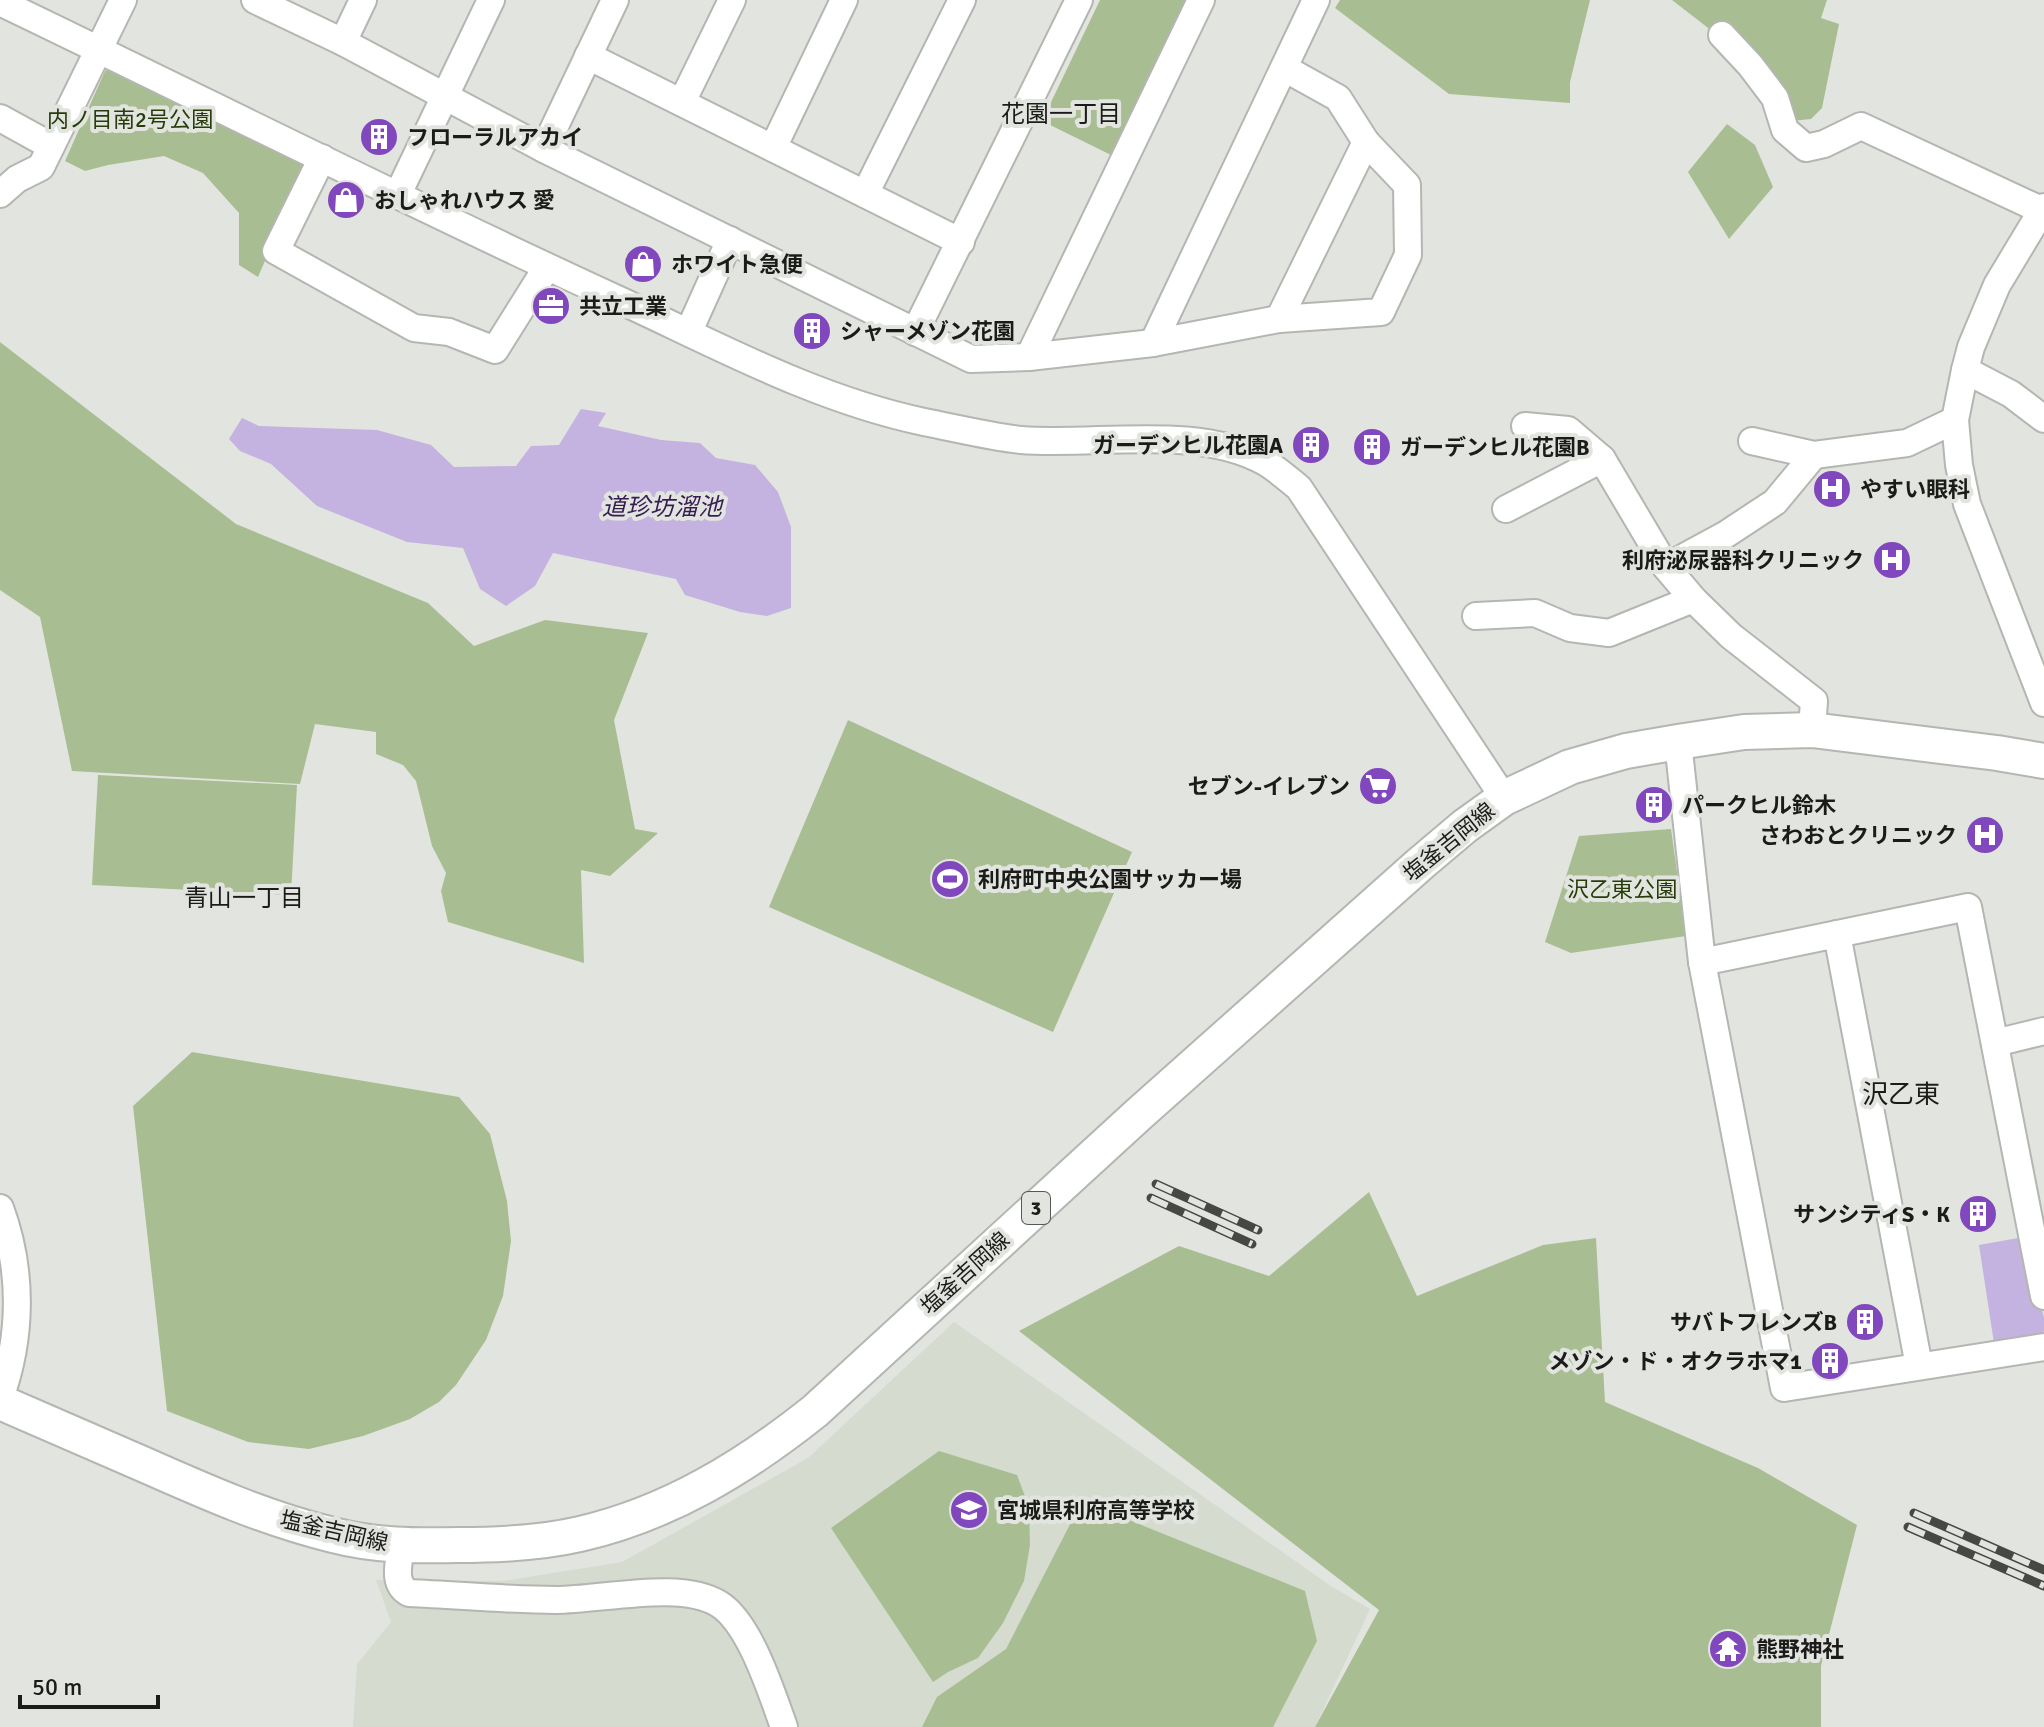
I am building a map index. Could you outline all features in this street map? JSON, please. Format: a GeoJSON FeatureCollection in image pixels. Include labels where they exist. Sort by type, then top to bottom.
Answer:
{"type":"FeatureCollection","features":[{"type":"Feature","properties":{"kind":"main road","name":"塩釜吉岡線"},"geometry":{"type":"LineString","coordinates":[[0,1400],[244,1507],[335,1536],[401,1546],[533,1542],[580,1534],[671,1503],[730,1473],[815,1411],[1139,1114],[1420,864],[1504,798],[1570,767],[1626,751],[1744,732],[1812,730],[2044,761]]}},
{"type":"Feature","properties":{"kind":"street"},"geometry":{"type":"LineString","coordinates":[[0,194],[17,179],[41,167],[123,0]]}},
{"type":"Feature","properties":{"kind":"street"},"geometry":{"type":"LineString","coordinates":[[255,0],[343,42],[544,149],[971,359],[1029,357],[1153,343],[1279,319],[1381,312],[1408,255],[1407,185],[1366,142],[1338,98],[1284,68]]}},
{"type":"Feature","properties":{"kind":"street"},"geometry":{"type":"LineString","coordinates":[[343,42],[363,0]]}},
{"type":"Feature","properties":{"kind":"street"},"geometry":{"type":"LineString","coordinates":[[398,194],[491,0]]}},
{"type":"Feature","properties":{"kind":"street"},"geometry":{"type":"LineString","coordinates":[[544,149],[615,0]]}},
{"type":"Feature","properties":{"kind":"street"},"geometry":{"type":"LineString","coordinates":[[682,102],[732,0]]}},
{"type":"Feature","properties":{"kind":"street"},"geometry":{"type":"LineString","coordinates":[[773,148],[844,0]]}},
{"type":"Feature","properties":{"kind":"street"},"geometry":{"type":"LineString","coordinates":[[865,194],[962,0]]}},
{"type":"Feature","properties":{"kind":"street"},"geometry":{"type":"LineString","coordinates":[[915,332],[1079,0]]}},
{"type":"Feature","properties":{"kind":"street"},"geometry":{"type":"LineString","coordinates":[[1029,357],[1201,0]]}},
{"type":"Feature","properties":{"kind":"street"},"geometry":{"type":"LineString","coordinates":[[1153,343],[1316,0]]}},
{"type":"Feature","properties":{"kind":"street"},"geometry":{"type":"LineString","coordinates":[[0,2],[547,267],[801,384],[858,405],[1020,440],[1170,440],[1207,443],[1266,462],[1299,488],[1504,798]]}},
{"type":"Feature","properties":{"kind":"street"},"geometry":{"type":"LineString","coordinates":[[1722,35],[1775,98],[1785,130],[1806,148],[1824,144],[1861,126],[2043,208],[1997,285],[1971,347],[1955,420],[1959,465],[1967,504],[2044,703]]}},
{"type":"Feature","properties":{"kind":"street"},"geometry":{"type":"LineString","coordinates":[[588,56],[961,242]]}},
{"type":"Feature","properties":{"kind":"street"},"geometry":{"type":"LineString","coordinates":[[0,118],[51,146]]}},
{"type":"Feature","properties":{"kind":"street"},"geometry":{"type":"LineString","coordinates":[[1279,319],[1366,142]]}},
{"type":"Feature","properties":{"kind":"street"},"geometry":{"type":"LineString","coordinates":[[322,158],[276,251],[414,328],[449,332],[495,350],[547,267]]}},
{"type":"Feature","properties":{"kind":"street"},"geometry":{"type":"LineString","coordinates":[[689,331],[730,240]]}},
{"type":"Feature","properties":{"kind":"street"},"geometry":{"type":"LineString","coordinates":[[1965,370],[2011,394],[2044,419]]}},
{"type":"Feature","properties":{"kind":"street"},"geometry":{"type":"LineString","coordinates":[[1752,441],[1814,455],[1907,443],[1955,420]]}},
{"type":"Feature","properties":{"kind":"street"},"geometry":{"type":"LineString","coordinates":[[1525,426],[1568,430],[1602,459],[1666,567],[1693,599],[1731,636],[1814,701],[1812,730]]}},
{"type":"Feature","properties":{"kind":"street"},"geometry":{"type":"LineString","coordinates":[[1666,567],[1725,535],[1775,502],[1814,455]]}},
{"type":"Feature","properties":{"kind":"street"},"geometry":{"type":"LineString","coordinates":[[1506,509],[1602,459]]}},
{"type":"Feature","properties":{"kind":"street"},"geometry":{"type":"LineString","coordinates":[[1476,616],[1535,613],[1570,628],[1609,633],[1693,599]]}},
{"type":"Feature","properties":{"kind":"street"},"geometry":{"type":"LineString","coordinates":[[1678,742],[1702,962],[1784,1388],[2044,1347]]}},
{"type":"Feature","properties":{"kind":"street"},"geometry":{"type":"LineString","coordinates":[[1702,962],[1968,907],[2044,1296]]}},
{"type":"Feature","properties":{"kind":"street"},"geometry":{"type":"LineString","coordinates":[[1837,934],[1919,1366]]}},
{"type":"Feature","properties":{"kind":"street"},"geometry":{"type":"LineString","coordinates":[[1995,1043],[2044,1031]]}},
{"type":"Feature","properties":{"kind":"street"},"geometry":{"type":"LineString","coordinates":[[0,1208],[16,1268],[17,1305],[13,1356],[0,1400]]}},
{"type":"Feature","properties":{"kind":"street"},"geometry":{"type":"LineString","coordinates":[[401,1546],[398,1581],[409,1593],[557,1600],[677,1591],[702,1595],[722,1605],[740,1627],[759,1659],[784,1727]]}},
{"type":"Feature","properties":{"kind":"shaded area","name":"宮城県利府高等学校"},"geometry":{"type":"Polygon","coordinates":[[[954,1322],[1331,1586],[1370,1609],[1315,1727],[353,1727],[357,1664],[391,1622],[376,1580],[503,1581],[622,1562],[808,1458],[954,1322]]]}},
{"type":"Feature","properties":{"kind":"green space"},"geometry":{"type":"Polygon","coordinates":[[[1100,0],[1188,0],[1115,157],[1042,121],[1100,0]]]}},
{"type":"Feature","properties":{"kind":"green space"},"geometry":{"type":"Polygon","coordinates":[[[1340,0],[1590,0],[1570,82],[1570,103],[1449,94],[1335,8],[1340,0]]]}},
{"type":"Feature","properties":{"kind":"green space"},"geometry":{"type":"Polygon","coordinates":[[[1672,0],[1827,0],[1821,18],[1839,24],[1822,108],[1811,119],[1792,121],[1712,31],[1672,0]]]}},
{"type":"Feature","properties":{"kind":"green space","name":"内ノ目南2号公園"},"geometry":{"type":"Polygon","coordinates":[[[116,66],[308,161],[258,277],[239,265],[239,213],[203,173],[164,156],[85,171],[65,161],[105,71],[116,66]]]}},
{"type":"Feature","properties":{"kind":"green space"},"geometry":{"type":"Polygon","coordinates":[[[1727,124],[1755,145],[1773,187],[1729,239],[1688,172],[1727,124]]]}},
{"type":"Feature","properties":{"kind":"green space"},"geometry":{"type":"Polygon","coordinates":[[[0,342],[236,524],[428,603],[474,646],[545,620],[648,633],[614,720],[635,829],[658,833],[610,876],[581,870],[584,963],[448,922],[441,891],[446,873],[432,846],[416,781],[403,765],[376,754],[376,732],[315,724],[300,784],[72,771],[40,617],[0,590],[0,342]]]}},
{"type":"Feature","properties":{"kind":"green space","name":"利府町中央公園サッカー場"},"geometry":{"type":"Polygon","coordinates":[[[848,720],[1132,852],[1053,1032],[769,907],[848,720]]]}},
{"type":"Feature","properties":{"kind":"green space"},"geometry":{"type":"Polygon","coordinates":[[[98,775],[297,785],[291,895],[92,885],[98,775]]]}},
{"type":"Feature","properties":{"kind":"green space","name":"沢乙東公園"},"geometry":{"type":"Polygon","coordinates":[[[1671,829],[1686,936],[1571,953],[1545,942],[1579,836],[1671,829]]]}},
{"type":"Feature","properties":{"kind":"green space"},"geometry":{"type":"Polygon","coordinates":[[[192,1052],[459,1097],[490,1134],[507,1201],[511,1241],[503,1296],[486,1340],[456,1385],[439,1402],[410,1419],[363,1436],[309,1449],[248,1442],[167,1411],[133,1106],[192,1052]]]}},
{"type":"Feature","properties":{"kind":"green space"},"geometry":{"type":"Polygon","coordinates":[[[1369,1192],[1417,1296],[1543,1245],[1596,1238],[1605,1402],[1758,1468],[1857,1525],[1821,1666],[1821,1727],[1315,1727],[1379,1610],[1019,1331],[1179,1246],[1269,1276],[1369,1192]]]}},
{"type":"Feature","properties":{"kind":"green space"},"geometry":{"type":"Polygon","coordinates":[[[939,1451],[1017,1475],[1029,1507],[1030,1545],[1024,1581],[1003,1623],[978,1658],[933,1682],[831,1528],[939,1451]]]}},
{"type":"Feature","properties":{"kind":"green space"},"geometry":{"type":"Polygon","coordinates":[[[1082,1501],[1305,1591],[1317,1641],[1273,1727],[922,1727],[937,1697],[1006,1649],[1082,1501]]]}},
{"type":"Feature","properties":{"kind":"water","name":"道珍坊溜池"},"geometry":{"type":"Polygon","coordinates":[[[581,409],[606,413],[598,426],[661,440],[700,443],[716,458],[755,465],[778,492],[791,527],[791,608],[767,616],[740,612],[685,595],[676,579],[553,553],[535,586],[506,606],[480,589],[463,548],[407,542],[317,506],[271,464],[240,451],[229,439],[242,418],[259,426],[377,430],[431,445],[454,467],[516,466],[531,446],[559,445],[581,409]]]}},
{"type":"Feature","properties":{"kind":"water"},"geometry":{"type":"Polygon","coordinates":[[[2024,1237],[2044,1318],[2044,1331],[2039,1337],[1994,1343],[1979,1245],[2024,1237]]]}},
{"type":"Feature","properties":{"kind":"railway"},"geometry":{"type":"LineString","coordinates":[[1156,1184],[1258,1230]]}},
{"type":"Feature","properties":{"kind":"railway"},"geometry":{"type":"LineString","coordinates":[[1151,1198],[1252,1244]]}},
{"type":"Feature","properties":{"kind":"railway"},"geometry":{"type":"LineString","coordinates":[[1914,1513],[2044,1570]]}},
{"type":"Feature","properties":{"kind":"railway"},"geometry":{"type":"LineString","coordinates":[[1908,1527],[2044,1586]]}},
{"type":"Feature","properties":{"kind":"place","name":"フローラルアカイ"},"geometry":{"type":"Point","coordinates":[379,137]}},
{"type":"Feature","properties":{"kind":"place","name":"おしゃれハウス 愛"},"geometry":{"type":"Point","coordinates":[346,200]}},
{"type":"Feature","properties":{"kind":"place","name":"ホワイト急便"},"geometry":{"type":"Point","coordinates":[643,264]}},
{"type":"Feature","properties":{"kind":"place","name":"共立工業"},"geometry":{"type":"Point","coordinates":[551,306]}},
{"type":"Feature","properties":{"kind":"place","name":"シャーメゾン花園"},"geometry":{"type":"Point","coordinates":[812,331]}},
{"type":"Feature","properties":{"kind":"place","name":"ガーデンヒル花園A"},"geometry":{"type":"Point","coordinates":[1311,445]}},
{"type":"Feature","properties":{"kind":"place","name":"ガーデンヒル花園B"},"geometry":{"type":"Point","coordinates":[1372,447]}},
{"type":"Feature","properties":{"kind":"place","name":"やすい眼科"},"geometry":{"type":"Point","coordinates":[1832,489]}},
{"type":"Feature","properties":{"kind":"place","name":"利府泌尿器科クリニック"},"geometry":{"type":"Point","coordinates":[1892,560]}},
{"type":"Feature","properties":{"kind":"place","name":"セブン-イレブン"},"geometry":{"type":"Point","coordinates":[1378,786]}},
{"type":"Feature","properties":{"kind":"place","name":"パークヒル鈴木"},"geometry":{"type":"Point","coordinates":[1654,805]}},
{"type":"Feature","properties":{"kind":"place","name":"さわおとクリニック"},"geometry":{"type":"Point","coordinates":[1985,835]}},
{"type":"Feature","properties":{"kind":"place","name":"利府町中央公園サッカー場"},"geometry":{"type":"Point","coordinates":[950,879]}},
{"type":"Feature","properties":{"kind":"place","name":"サンシティS・K"},"geometry":{"type":"Point","coordinates":[1978,1214]}},
{"type":"Feature","properties":{"kind":"place","name":"サバトフレンズB"},"geometry":{"type":"Point","coordinates":[1865,1322]}},
{"type":"Feature","properties":{"kind":"place","name":"メゾン・ド・オクラホマ1"},"geometry":{"type":"Point","coordinates":[1830,1361]}},
{"type":"Feature","properties":{"kind":"place","name":"宮城県利府高等学校"},"geometry":{"type":"Point","coordinates":[969,1510]}},
{"type":"Feature","properties":{"kind":"place","name":"熊野神社"},"geometry":{"type":"Point","coordinates":[1728,1649]}},
{"type":"Feature","properties":{"kind":"district","name":"花園一丁目"},"geometry":{"type":"Point","coordinates":[1061,114]}},
{"type":"Feature","properties":{"kind":"district","name":"青山一丁目"},"geometry":{"type":"Point","coordinates":[244,898]}},
{"type":"Feature","properties":{"kind":"district","name":"沢乙東"},"geometry":{"type":"Point","coordinates":[1901,1095]}}]}
